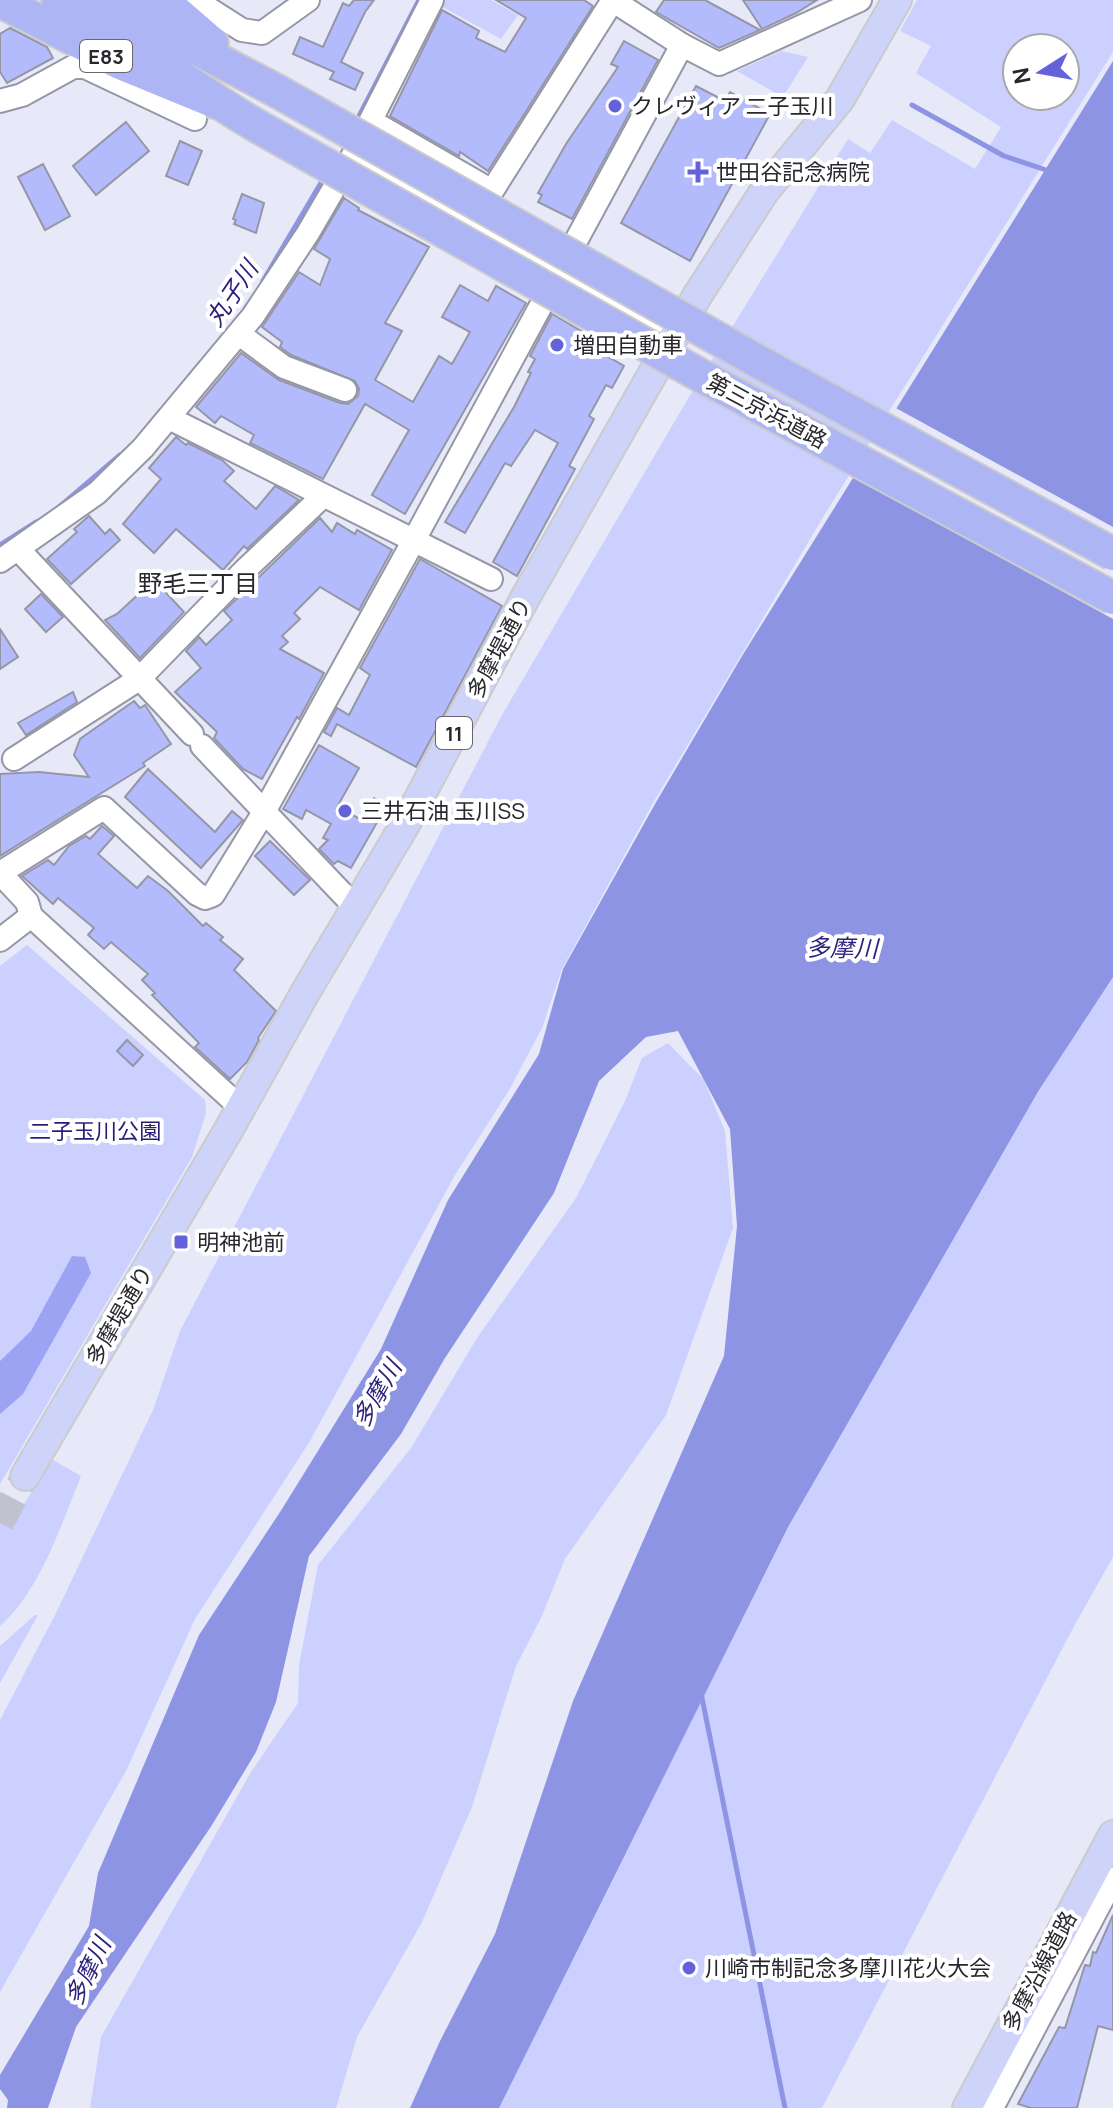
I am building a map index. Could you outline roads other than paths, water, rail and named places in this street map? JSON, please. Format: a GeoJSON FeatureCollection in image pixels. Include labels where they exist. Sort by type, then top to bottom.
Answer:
{"type":"FeatureCollection","features":[{"type":"Feature","properties":{"kind":"highway","name":"E83"},"geometry":{"type":"LineString","coordinates":[[58,0],[97,21],[205,110]]}},
{"type":"Feature","properties":{"kind":"highway","name":"E83"},"geometry":{"type":"LineString","coordinates":[[104,0],[247,73]]}},
{"type":"Feature","properties":{"kind":"highway","name":"E83"},"geometry":{"type":"LineString","coordinates":[[155,0],[175,11],[247,73]]}},
{"type":"Feature","properties":{"kind":"highway","name":"E83"},"geometry":{"type":"LineString","coordinates":[[0,1],[205,110]]}},
{"type":"Feature","properties":{"kind":"highway","name":"第三京浜道路"},"geometry":{"type":"LineString","coordinates":[[247,73],[761,363],[1113,554]]}},
{"type":"Feature","properties":{"kind":"highway","name":"第三京浜道路"},"geometry":{"type":"LineString","coordinates":[[205,110],[257,126],[705,378],[1113,598]]}},
{"type":"Feature","properties":{"kind":"main road","name":"多摩堤通り"},"geometry":{"type":"LineString","coordinates":[[25,1476],[406,823],[525,598],[697,296],[764,192],[840,99],[897,0]]}},
{"type":"Feature","properties":{"kind":"main road","name":"多摩沿線道路"},"geometry":{"type":"LineString","coordinates":[[967,2108],[1113,1835]]}},
{"type":"Feature","properties":{"kind":"street"},"geometry":{"type":"LineString","coordinates":[[195,0],[242,30],[262,33],[308,0]]}},
{"type":"Feature","properties":{"kind":"street"},"geometry":{"type":"LineString","coordinates":[[356,908],[139,679],[9,556],[97,493],[143,448],[253,316],[308,233],[351,159],[432,0]]}},
{"type":"Feature","properties":{"kind":"street"},"geometry":{"type":"LineString","coordinates":[[371,121],[492,191],[613,0],[682,45],[719,64],[860,0]]}},
{"type":"Feature","properties":{"kind":"street"},"geometry":{"type":"LineString","coordinates":[[240,1107],[31,916],[27,902],[0,873],[104,808],[197,894],[205,898],[213,895],[264,812],[682,45]]}},
{"type":"Feature","properties":{"kind":"street"},"geometry":{"type":"LineString","coordinates":[[0,101],[22,95],[73,67],[85,67],[205,110]]}},
{"type":"Feature","properties":{"kind":"street"},"geometry":{"type":"LineString","coordinates":[[351,159],[657,329]]}},
{"type":"Feature","properties":{"kind":"street"},"geometry":{"type":"LineString","coordinates":[[239,334],[284,367],[345,390]]}},
{"type":"Feature","properties":{"kind":"street"},"geometry":{"type":"LineString","coordinates":[[169,418],[491,579]]}},
{"type":"Feature","properties":{"kind":"street"},"geometry":{"type":"LineString","coordinates":[[14,759],[139,679],[245,570],[323,496]]}},
{"type":"Feature","properties":{"kind":"street"},"geometry":{"type":"LineString","coordinates":[[0,940],[31,916]]}},
{"type":"Feature","properties":{"kind":"street"},"geometry":{"type":"LineString","coordinates":[[992,2108],[1113,1879]]}},
{"type":"Feature","properties":{"kind":"water","name":"多摩川"},"geometry":{"type":"Polygon","coordinates":[[[1113,61],[1113,977],[1039,1090],[788,1527],[499,2108],[410,2108],[440,2041],[495,1934],[573,1701],[724,1356],[737,1226],[730,1129],[678,1031],[646,1037],[599,1081],[554,1193],[445,1358],[401,1434],[309,1556],[276,1702],[256,1752],[212,1825],[76,2027],[48,2108],[7,2108],[8,2100],[0,2089],[0,2075],[89,1926],[98,1873],[199,1635],[381,1349],[448,1200],[539,1054],[563,969],[655,804],[742,656],[1113,61]]]}},
{"type":"Feature","properties":{"kind":"waterway","name":"丸子川"},"geometry":{"type":"LineString","coordinates":[[356,122],[419,0]]}},
{"type":"Feature","properties":{"kind":"waterway"},"geometry":{"type":"LineString","coordinates":[[912,105],[1004,156],[1046,170]]}},
{"type":"Feature","properties":{"kind":"waterway","name":"丸子川"},"geometry":{"type":"LineString","coordinates":[[263,281],[325,176]]}},
{"type":"Feature","properties":{"kind":"waterway","name":"丸子川"},"geometry":{"type":"LineString","coordinates":[[58,508],[120,455]]}},
{"type":"Feature","properties":{"kind":"waterway","name":"丸子川"},"geometry":{"type":"LineString","coordinates":[[0,545],[36,522]]}},
{"type":"Feature","properties":{"kind":"waterway"},"geometry":{"type":"LineString","coordinates":[[701,1693],[785,2108]]}},
{"type":"Feature","properties":{"kind":"tunnel"},"geometry":{"type":"LineString","coordinates":[[0,1523],[25,1476]]}},
{"type":"Feature","properties":{"kind":"place","name":"クレヴィア 二子玉川"},"geometry":{"type":"Point","coordinates":[615,106]}},
{"type":"Feature","properties":{"kind":"place","name":"世田谷記念病院"},"geometry":{"type":"Point","coordinates":[698,172]}},
{"type":"Feature","properties":{"kind":"place","name":"増田自動車"},"geometry":{"type":"Point","coordinates":[557,345]}},
{"type":"Feature","properties":{"kind":"place","name":"三井石油 玉川SS"},"geometry":{"type":"Point","coordinates":[345,811]}},
{"type":"Feature","properties":{"kind":"place","name":"明神池前"},"geometry":{"type":"Point","coordinates":[181,1242]}},
{"type":"Feature","properties":{"kind":"place","name":"川崎市制記念多摩川花火大会"},"geometry":{"type":"Point","coordinates":[689,1968]}},
{"type":"Feature","properties":{"kind":"district","name":"野毛三丁目"},"geometry":{"type":"Point","coordinates":[198,582]}},
{"type":"Feature","properties":{"kind":"park label","name":"二子玉川公園"},"geometry":{"type":"Point","coordinates":[95,1131]}}]}
